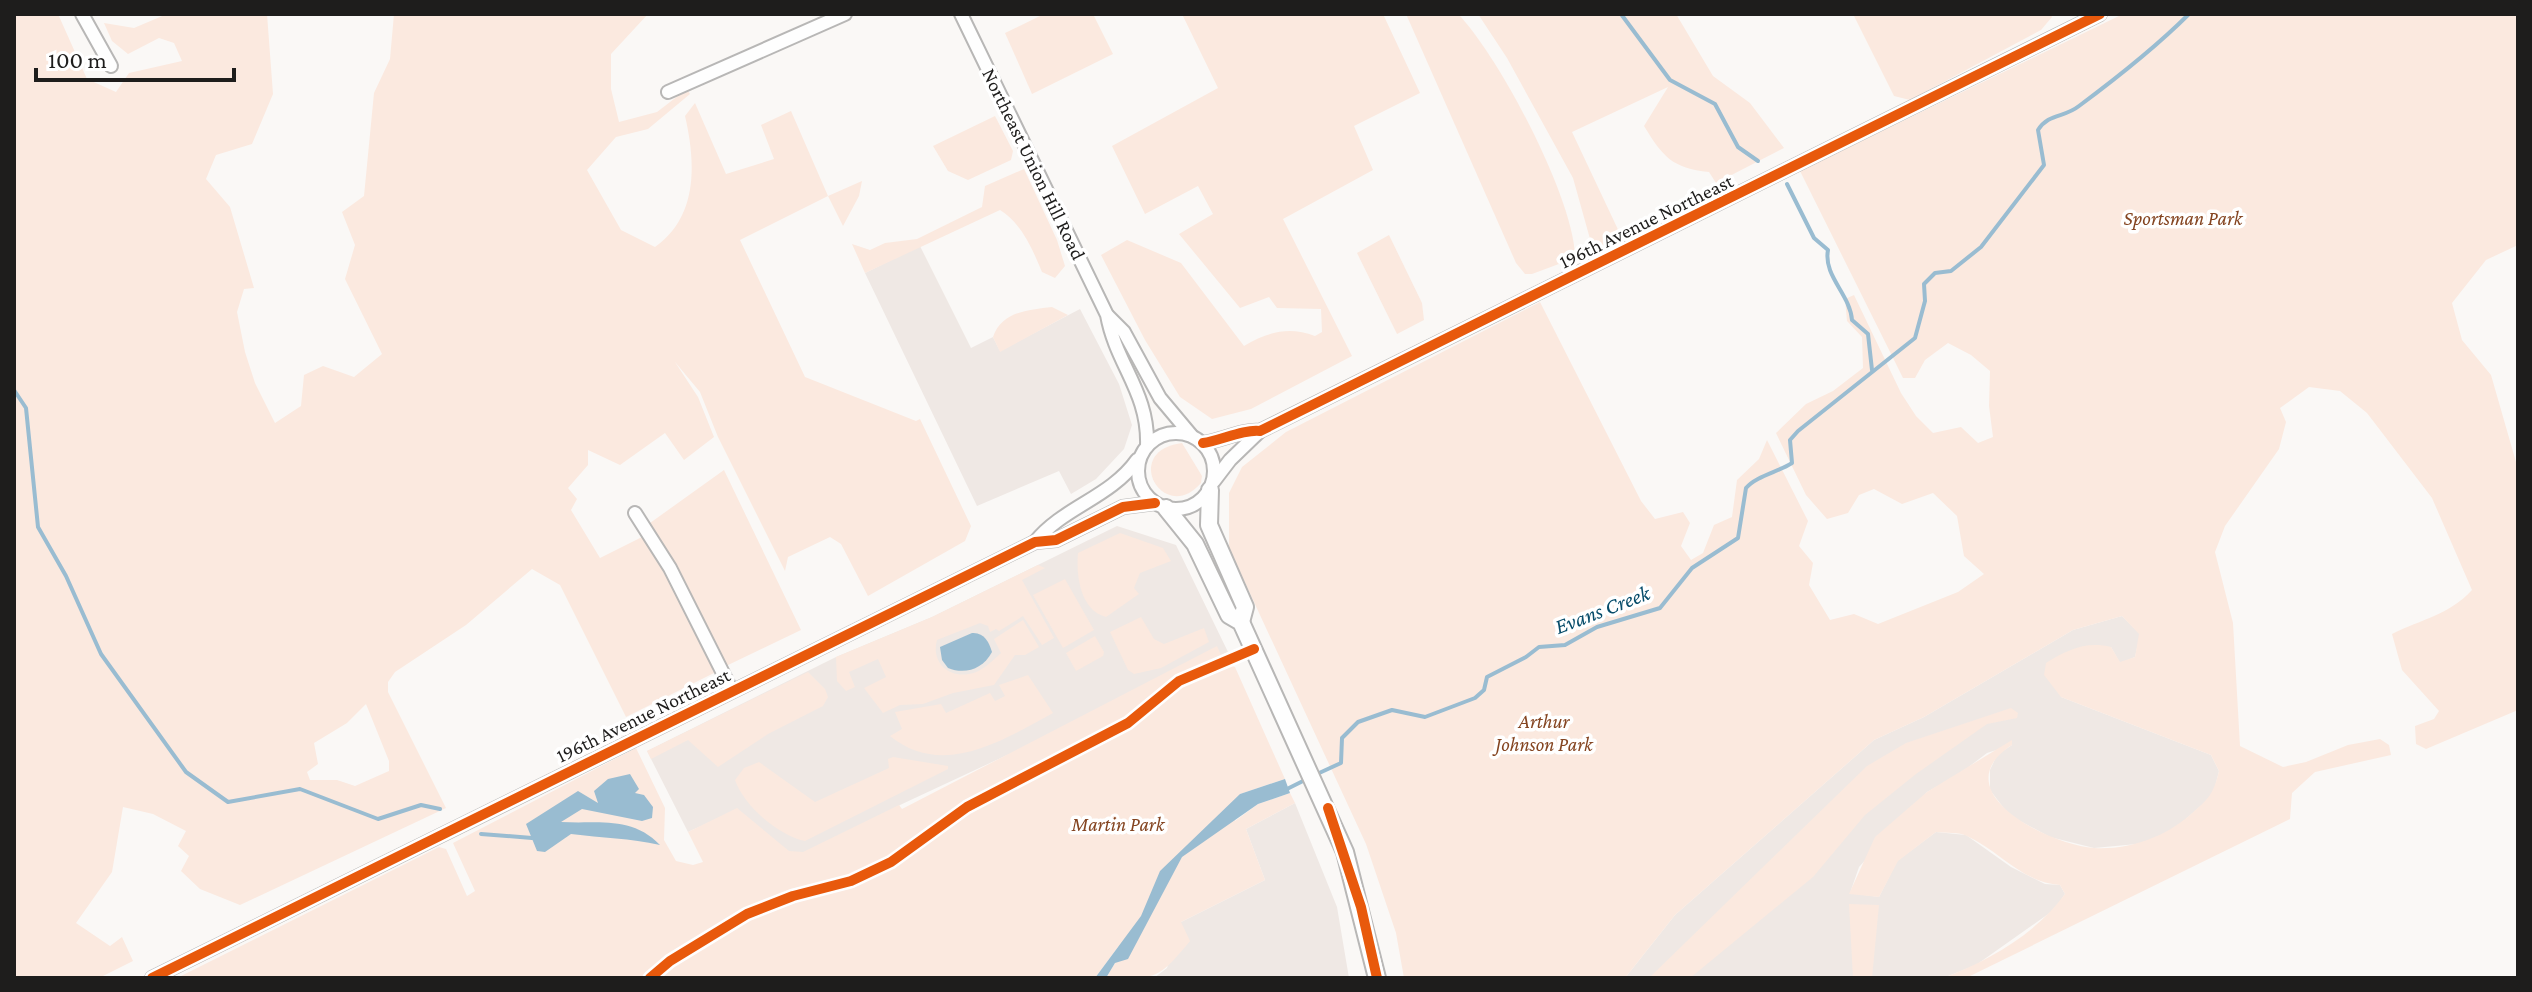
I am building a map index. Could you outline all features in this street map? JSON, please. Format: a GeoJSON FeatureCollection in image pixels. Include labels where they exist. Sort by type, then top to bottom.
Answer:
{"type":"FeatureCollection","features":[{"type":"Feature","properties":{"kind":"main road"},"geometry":{"type":"LineString","coordinates":[[1211,487],[1209,525],[1245,607],[1241,622]]}},
{"type":"Feature","properties":{"kind":"main road"},"geometry":{"type":"LineString","coordinates":[[1160,506],[1195,544],[1229,615],[1241,622],[1328,808],[1349,866],[1377,978]]}},
{"type":"Feature","properties":{"kind":"street"},"geometry":{"type":"LineString","coordinates":[[82,14],[111,66]]}},
{"type":"Feature","properties":{"kind":"street"},"geometry":{"type":"LineString","coordinates":[[668,92],[845,14]]}},
{"type":"Feature","properties":{"kind":"street","name":"Northeast Union Hill Road"},"geometry":{"type":"LineString","coordinates":[[961,14],[1107,315],[1111,338],[1145,408],[1144,450]]}},
{"type":"Feature","properties":{"kind":"street","name":"196th Avenue Northeast"},"geometry":{"type":"LineString","coordinates":[[1211,487],[1230,460],[1260,431],[2100,14]]}},
{"type":"Feature","properties":{"kind":"street","name":"Northeast Union Hill Road"},"geometry":{"type":"LineString","coordinates":[[1107,315],[1124,332],[1160,398],[1198,440]]}},
{"type":"Feature","properties":{"kind":"street","name":"196th Avenue Northeast"},"geometry":{"type":"LineString","coordinates":[[1198,440],[1222,441],[1251,430],[1260,431]]}},
{"type":"Feature","properties":{"kind":"street"},"geometry":{"type":"LineString","coordinates":[[1169,433],[1198,440],[1213,462],[1211,487],[1191,507],[1160,506],[1141,486],[1138,475],[1144,450],[1169,433]]}},
{"type":"Feature","properties":{"kind":"street","name":"196th Avenue Northeast"},"geometry":{"type":"LineString","coordinates":[[1035,542],[1049,525],[1112,487],[1144,450]]}},
{"type":"Feature","properties":{"kind":"street","name":"196th Avenue Northeast"},"geometry":{"type":"LineString","coordinates":[[152,978],[1035,542],[1056,540],[1123,507],[1160,506]]}},
{"type":"Feature","properties":{"kind":"street"},"geometry":{"type":"LineString","coordinates":[[635,513],[670,568],[732,691]]}},
{"type":"Feature","properties":{"kind":"shaded area"},"geometry":{"type":"Polygon","coordinates":[[[920,246],[971,348],[993,337],[1000,351],[1080,309],[1119,384],[1132,425],[1124,449],[1096,479],[1071,494],[1059,471],[977,506],[865,273],[920,246]]]}},
{"type":"Feature","properties":{"kind":"shaded area"},"geometry":{"type":"Polygon","coordinates":[[[1117,526],[1176,545],[1228,652],[900,805],[800,882],[723,816],[688,832],[647,751],[836,657],[932,617],[1117,526]]]}},
{"type":"Feature","properties":{"kind":"shaded area"},"geometry":{"type":"Polygon","coordinates":[[[2122,616],[2140,634],[2135,657],[2120,663],[2111,647],[2061,697],[2211,755],[2219,771],[2213,795],[2170,833],[2137,844],[2094,848],[2050,837],[2009,815],[1990,790],[1990,770],[1997,755],[2012,745],[1987,753],[1958,775],[1927,792],[1859,867],[1850,893],[1879,897],[1897,861],[1936,832],[1966,835],[2011,867],[2045,884],[2060,885],[2065,894],[2054,910],[1976,965],[1943,978],[1625,978],[1675,915],[1874,740],[1924,717],[2073,630],[2122,616]]]}},
{"type":"Feature","properties":{"kind":"shaded area"},"geometry":{"type":"Polygon","coordinates":[[[1295,803],[1337,907],[1349,978],[1154,978],[1167,968],[1181,922],[1265,880],[1246,829],[1295,803]]]}},
{"type":"Feature","properties":{"kind":"green space"},"geometry":{"type":"Polygon","coordinates":[[[14,14],[58,14],[87,79],[116,92],[129,73],[182,61],[174,43],[159,38],[128,54],[112,41],[104,23],[134,28],[167,14],[267,14],[273,94],[252,144],[216,155],[206,179],[230,207],[254,288],[244,289],[237,312],[255,383],[275,423],[301,406],[304,375],[323,366],[354,377],[382,354],[345,279],[355,245],[342,212],[364,196],[374,93],[390,59],[394,14],[648,14],[611,54],[611,89],[619,122],[657,112],[687,89],[690,94],[648,129],[616,137],[587,170],[621,230],[655,247],[669,235],[686,205],[692,170],[685,116],[695,103],[726,174],[774,159],[761,125],[791,111],[828,196],[740,240],[805,377],[916,421],[920,419],[971,526],[965,541],[868,596],[841,544],[830,537],[788,557],[785,571],[718,437],[700,392],[675,362],[698,397],[714,437],[684,460],[665,433],[620,465],[588,450],[588,465],[568,488],[577,499],[571,510],[600,558],[644,536],[668,574],[716,672],[626,717],[560,585],[532,569],[466,625],[395,672],[388,682],[388,692],[446,808],[240,905],[200,889],[181,871],[189,856],[178,846],[186,831],[153,814],[123,807],[112,872],[76,923],[110,946],[122,937],[133,961],[99,978],[14,978],[14,14]],[[366,704],[347,723],[314,743],[318,764],[307,772],[310,780],[337,780],[355,786],[389,771],[389,761],[366,704]]]}},
{"type":"Feature","properties":{"kind":"green space"},"geometry":{"type":"Polygon","coordinates":[[[1044,14],[1093,14],[1113,54],[1032,94],[1005,33],[1044,14]]]}},
{"type":"Feature","properties":{"kind":"green space"},"geometry":{"type":"Polygon","coordinates":[[[1182,14],[1383,14],[1420,93],[1354,126],[1373,170],[1283,219],[1352,356],[1251,409],[1212,419],[1180,397],[1145,340],[1101,255],[1127,240],[1181,263],[1244,346],[1278,332],[1296,331],[1315,336],[1322,332],[1321,309],[1277,308],[1269,297],[1240,308],[1179,234],[1213,214],[1198,186],[1145,214],[1112,146],[1218,88],[1182,14]]]}},
{"type":"Feature","properties":{"kind":"green space"},"geometry":{"type":"Polygon","coordinates":[[[1406,14],[1458,14],[1475,34],[1513,94],[1549,166],[1572,233],[1575,258],[1532,274],[1525,274],[1516,263],[1406,14]]]}},
{"type":"Feature","properties":{"kind":"green space"},"geometry":{"type":"Polygon","coordinates":[[[1478,14],[1676,14],[1713,76],[1750,103],[1784,148],[1716,183],[1709,172],[1677,164],[1663,153],[1644,126],[1668,87],[1572,132],[1622,238],[1599,249],[1592,246],[1573,178],[1507,58],[1478,14]]]}},
{"type":"Feature","properties":{"kind":"green space"},"geometry":{"type":"Polygon","coordinates":[[[1853,14],[2050,14],[2052,17],[2041,30],[1910,100],[1894,96],[1853,14]]]}},
{"type":"Feature","properties":{"kind":"green space"},"geometry":{"type":"Polygon","coordinates":[[[2123,14],[2518,14],[2518,245],[2486,260],[2452,303],[2462,340],[2491,375],[2518,469],[2518,710],[2426,749],[2416,744],[2415,726],[2434,719],[2439,711],[2402,670],[2392,634],[2444,611],[2472,590],[2432,498],[2367,413],[2340,391],[2309,387],[2280,408],[2286,422],[2279,449],[2225,526],[2215,552],[2233,623],[2240,746],[2283,767],[2306,762],[2348,745],[2380,739],[2389,745],[2391,755],[2315,772],[2292,793],[2290,819],[1966,978],[1943,978],[1977,963],[2026,934],[2065,894],[2060,885],[2046,883],[2022,872],[1967,836],[1936,832],[1898,861],[1879,897],[1849,894],[1875,837],[1927,792],[2012,740],[2012,745],[1993,763],[1989,780],[1995,797],[2010,813],[2052,837],[2075,845],[2107,848],[2133,845],[2169,830],[2196,810],[2212,792],[2219,771],[2211,755],[2061,697],[2044,675],[2046,663],[2085,646],[2111,647],[2120,662],[2135,657],[2139,634],[2122,616],[2073,630],[1924,717],[1874,740],[1675,915],[1625,978],[1404,978],[1396,933],[1366,844],[1229,548],[1229,493],[1242,467],[1286,432],[1540,302],[1641,501],[1655,519],[1683,512],[1690,523],[1681,546],[1691,560],[1703,553],[1714,525],[1732,517],[1737,480],[1759,459],[1767,440],[1808,521],[1799,546],[1813,563],[1809,585],[1830,620],[1854,614],[1878,624],[1958,592],[1984,574],[1964,556],[1957,516],[1933,493],[1902,504],[1874,489],[1859,495],[1848,513],[1827,519],[1806,495],[1776,433],[1806,404],[1833,391],[1863,368],[1862,337],[1847,321],[1845,299],[1854,295],[1901,393],[1916,416],[1933,433],[1961,427],[1978,443],[1993,437],[1989,406],[1990,371],[1971,355],[1948,343],[1925,360],[1915,378],[1903,378],[1800,171],[2123,14]]]}},
{"type":"Feature","properties":{"kind":"green space"},"geometry":{"type":"Polygon","coordinates":[[[995,116],[1013,151],[1011,160],[968,180],[948,171],[933,146],[995,116]]]}},
{"type":"Feature","properties":{"kind":"green space"},"geometry":{"type":"Polygon","coordinates":[[[1024,169],[1057,240],[1065,266],[1055,278],[1042,272],[1020,229],[1000,210],[865,273],[852,244],[870,250],[885,243],[917,239],[982,207],[985,186],[1024,169]]]}},
{"type":"Feature","properties":{"kind":"green space"},"geometry":{"type":"Polygon","coordinates":[[[862,181],[859,196],[843,226],[828,196],[862,181]]]}},
{"type":"Feature","properties":{"kind":"green space"},"geometry":{"type":"Polygon","coordinates":[[[1389,235],[1422,303],[1424,320],[1397,334],[1357,253],[1389,235]]]}},
{"type":"Feature","properties":{"kind":"green space"},"geometry":{"type":"Polygon","coordinates":[[[1052,307],[1068,315],[1000,352],[993,337],[1003,322],[1017,313],[1052,307]]]}},
{"type":"Feature","properties":{"kind":"green space"},"geometry":{"type":"Polygon","coordinates":[[[1182,443],[1202,476],[1201,483],[1187,494],[1174,496],[1162,491],[1154,482],[1151,471],[1154,459],[1163,449],[1182,443]]]}},
{"type":"Feature","properties":{"kind":"green space"},"geometry":{"type":"Polygon","coordinates":[[[724,470],[801,630],[726,666],[672,557],[650,523],[724,470]]]}},
{"type":"Feature","properties":{"kind":"green space"},"geometry":{"type":"Polygon","coordinates":[[[1120,533],[1163,548],[1171,561],[1140,573],[1134,588],[1139,594],[1106,617],[1090,607],[1085,599],[1079,581],[1078,553],[1120,533]]]}},
{"type":"Feature","properties":{"kind":"green space"},"geometry":{"type":"Polygon","coordinates":[[[1038,565],[1045,568],[1022,580],[1054,638],[1042,645],[1023,616],[999,631],[990,632],[988,626],[980,623],[937,640],[936,655],[942,666],[961,675],[974,673],[1001,653],[994,639],[1023,620],[1039,647],[1025,655],[1015,655],[994,685],[953,693],[923,704],[900,705],[883,713],[864,688],[886,677],[878,659],[849,672],[855,687],[846,691],[837,681],[836,657],[932,617],[1038,565]]]}},
{"type":"Feature","properties":{"kind":"green space"},"geometry":{"type":"Polygon","coordinates":[[[1065,579],[1094,630],[1063,648],[1033,595],[1065,579]]]}},
{"type":"Feature","properties":{"kind":"green space"},"geometry":{"type":"Polygon","coordinates":[[[1141,617],[1154,639],[1164,644],[1204,628],[1209,642],[1161,668],[1134,674],[1128,670],[1110,632],[1141,617]]]}},
{"type":"Feature","properties":{"kind":"green space"},"geometry":{"type":"Polygon","coordinates":[[[1095,636],[1104,652],[1103,656],[1076,671],[1066,653],[1095,636]]]}},
{"type":"Feature","properties":{"kind":"green space","name":"Martin Park"},"geometry":{"type":"Polygon","coordinates":[[[1217,646],[1225,664],[1235,667],[1285,779],[1240,794],[1235,821],[1258,804],[1290,793],[1295,803],[1246,829],[1265,880],[1181,922],[1190,941],[1170,964],[1146,977],[1106,978],[1115,963],[1118,947],[1095,978],[177,978],[439,847],[446,849],[467,896],[475,891],[453,843],[636,748],[665,808],[664,840],[676,861],[693,865],[703,862],[688,832],[737,808],[789,851],[803,852],[899,805],[902,809],[1217,646]]]}},
{"type":"Feature","properties":{"kind":"green space"},"geometry":{"type":"Polygon","coordinates":[[[808,672],[825,689],[828,697],[823,706],[768,734],[718,767],[688,740],[651,759],[647,751],[808,672]]]}},
{"type":"Feature","properties":{"kind":"green space"},"geometry":{"type":"Polygon","coordinates":[[[1028,675],[1053,713],[1014,734],[973,751],[952,755],[931,754],[910,748],[890,736],[902,729],[895,712],[941,704],[946,713],[990,693],[995,701],[1005,696],[999,685],[1028,675]]]}},
{"type":"Feature","properties":{"kind":"green space"},"geometry":{"type":"Polygon","coordinates":[[[2011,708],[2018,713],[2017,718],[1987,724],[1865,815],[1813,877],[1690,978],[1649,978],[1867,766],[1906,743],[2011,708]]]}},
{"type":"Feature","properties":{"kind":"green space"},"geometry":{"type":"Polygon","coordinates":[[[893,757],[948,766],[948,769],[805,841],[784,833],[763,818],[746,800],[735,780],[744,768],[759,762],[815,802],[889,768],[888,759],[893,757]]]}},
{"type":"Feature","properties":{"kind":"green space"},"geometry":{"type":"Polygon","coordinates":[[[1849,904],[1879,905],[1872,978],[1853,978],[1849,904]]]}},
{"type":"Feature","properties":{"kind":"water"},"geometry":{"type":"Polygon","coordinates":[[[972,633],[980,634],[988,641],[992,652],[988,658],[973,669],[961,671],[948,668],[942,660],[940,647],[972,633]]]}},
{"type":"Feature","properties":{"kind":"water"},"geometry":{"type":"Polygon","coordinates":[[[630,774],[639,789],[635,793],[644,795],[653,807],[652,818],[642,821],[582,809],[561,822],[614,823],[638,829],[660,845],[571,834],[545,852],[537,851],[526,824],[578,791],[598,803],[594,791],[608,779],[630,774]]]}},
{"type":"Feature","properties":{"kind":"water"},"geometry":{"type":"Polygon","coordinates":[[[1285,779],[1290,793],[1258,804],[1182,857],[1128,959],[1115,963],[1106,978],[1095,978],[1141,916],[1160,871],[1240,794],[1285,779]]]}},
{"type":"Feature","properties":{"kind":"waterway"},"geometry":{"type":"LineString","coordinates":[[1621,14],[1670,80],[1715,104],[1738,147],[1758,161]]}},
{"type":"Feature","properties":{"kind":"waterway","name":"Evans Creek"},"geometry":{"type":"LineString","coordinates":[[1317,774],[1341,763],[1342,738],[1358,722],[1392,710],[1425,717],[1475,698],[1484,690],[1487,677],[1539,647],[1565,645],[1597,627],[1660,608],[1692,568],[1738,538],[1746,488],[1755,480],[1792,463],[1790,440],[1798,431],[1915,338],[1925,301],[1924,284],[1935,273],[1951,271],[1981,247],[2044,165],[2038,130],[2042,125],[2073,110],[2094,95],[2189,14]]}},
{"type":"Feature","properties":{"kind":"waterway"},"geometry":{"type":"LineString","coordinates":[[1787,184],[1814,238],[1828,250],[1829,268],[1847,302],[1852,320],[1868,334],[1872,370]]}},
{"type":"Feature","properties":{"kind":"waterway"},"geometry":{"type":"LineString","coordinates":[[14,390],[26,408],[38,527],[66,576],[101,654],[186,772],[228,802],[300,789],[378,819],[421,805],[440,809]]}},
{"type":"Feature","properties":{"kind":"waterway","name":"Evans Creek"},"geometry":{"type":"LineString","coordinates":[[1285,790],[1309,778]]}},
{"type":"Feature","properties":{"kind":"waterway"},"geometry":{"type":"LineString","coordinates":[[481,834],[532,838]]}},
{"type":"Feature","properties":{"kind":"cycle path"},"geometry":{"type":"LineString","coordinates":[[1203,443],[1260,431],[2100,14]]}},
{"type":"Feature","properties":{"kind":"cycle path"},"geometry":{"type":"LineString","coordinates":[[152,978],[1035,542],[1056,540],[1123,507],[1155,503]]}},
{"type":"Feature","properties":{"kind":"cycle path"},"geometry":{"type":"LineString","coordinates":[[650,978],[670,961],[747,914],[793,896],[851,881],[891,862],[967,807],[1128,723],[1179,681],[1254,649]]}},
{"type":"Feature","properties":{"kind":"cycle path"},"geometry":{"type":"LineString","coordinates":[[1328,808],[1361,907],[1377,978]]}},
{"type":"Feature","properties":{"kind":"park label","name":"Sportsman Park"},"geometry":{"type":"Point","coordinates":[2183,218]}},
{"type":"Feature","properties":{"kind":"park label","name":"Arthur Johnson Park"},"geometry":{"type":"Point","coordinates":[1544,732]}}]}
